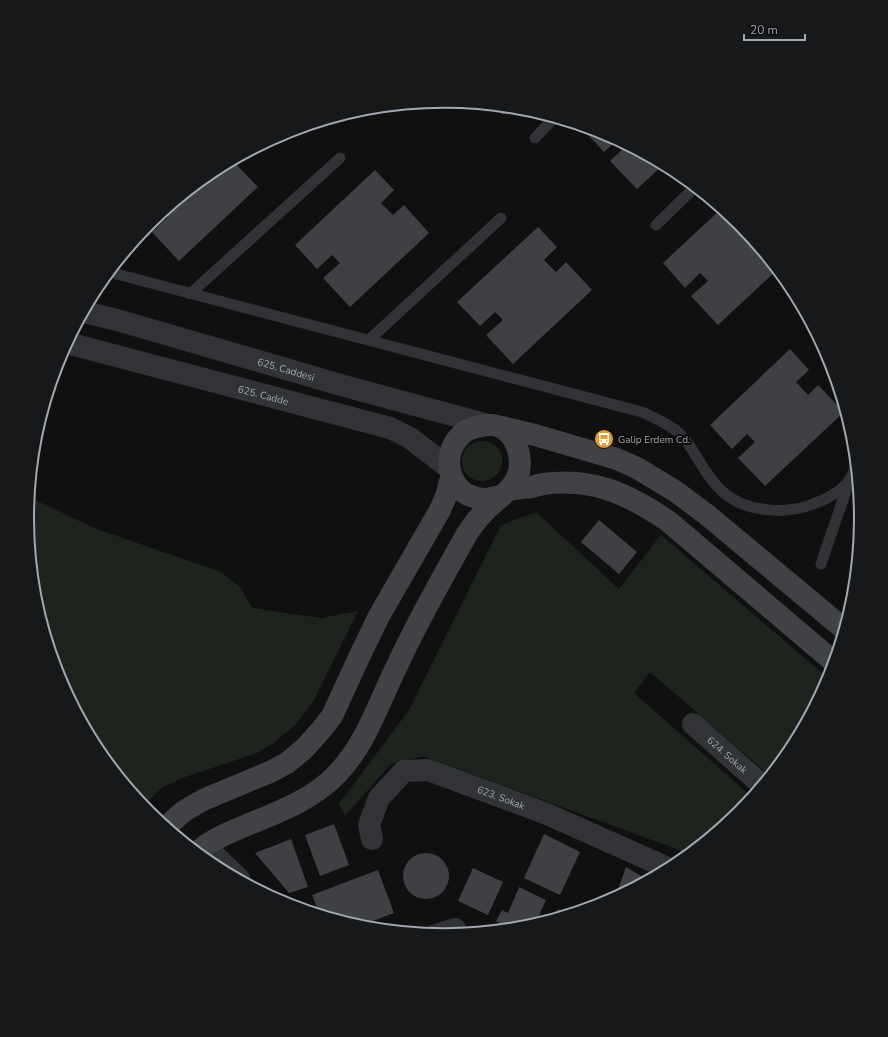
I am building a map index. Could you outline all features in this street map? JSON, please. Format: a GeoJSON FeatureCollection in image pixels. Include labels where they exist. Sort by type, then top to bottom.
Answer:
{"type":"FeatureCollection","features":[{"type":"Feature","properties":{"kind":"main road"},"geometry":{"type":"LineString","coordinates":[[201,849],[212,841],[299,802],[327,784],[350,758],[364,737],[407,644],[466,536],[477,520],[516,482],[520,460],[518,447],[512,437],[495,426]]}},
{"type":"Feature","properties":{"kind":"main road"},"geometry":{"type":"LineString","coordinates":[[170,823],[184,811],[205,799],[270,772],[287,763],[304,749],[332,716],[379,616],[440,510],[446,496],[450,473],[449,458],[451,448],[465,431],[475,427],[495,426],[535,435],[617,460],[643,472],[675,491],[706,514],[840,626]]}},
{"type":"Feature","properties":{"kind":"main road"},"geometry":{"type":"LineString","coordinates":[[450,473],[459,488],[469,495],[479,498],[505,493],[519,487],[530,487],[544,484],[581,483],[606,488],[624,494],[646,506],[674,526],[829,658]]}},
{"type":"Feature","properties":{"kind":"street","name":"625. Caddesi"},"geometry":{"type":"LineString","coordinates":[[89,313],[348,387],[495,426]]}},
{"type":"Feature","properties":{"kind":"street","name":"625. Cadde"},"geometry":{"type":"LineString","coordinates":[[73,344],[390,428],[410,438],[450,473]]}},
{"type":"Feature","properties":{"kind":"street","name":"624. Sokak"},"geometry":{"type":"LineString","coordinates":[[694,724],[758,781]]}},
{"type":"Feature","properties":{"kind":"street","name":"623. Sokak"},"geometry":{"type":"LineString","coordinates":[[372,839],[369,825],[379,798],[404,771],[428,770],[547,814],[663,865]]}},
{"type":"Feature","properties":{"kind":"lane"},"geometry":{"type":"LineString","coordinates":[[535,138],[550,122]]}},
{"type":"Feature","properties":{"kind":"lane"},"geometry":{"type":"LineString","coordinates":[[190,294],[340,158]]}},
{"type":"Feature","properties":{"kind":"lane"},"geometry":{"type":"LineString","coordinates":[[656,224],[691,191]]}},
{"type":"Feature","properties":{"kind":"lane"},"geometry":{"type":"LineString","coordinates":[[369,340],[500,218]]}},
{"type":"Feature","properties":{"kind":"lane"},"geometry":{"type":"LineString","coordinates":[[116,274],[642,412],[678,432],[688,442],[707,474],[723,492],[742,503],[758,508],[782,511],[808,506],[830,497],[850,480]]}},
{"type":"Feature","properties":{"kind":"lane"},"geometry":{"type":"LineString","coordinates":[[821,564],[851,477]]}},
{"type":"Feature","properties":{"kind":"shaded area"},"geometry":{"type":"Polygon","coordinates":[[[486,441],[493,444],[499,450],[502,461],[501,469],[493,478],[486,481],[478,481],[471,478],[463,469],[462,457],[465,450],[474,442],[486,441]]]}},
{"type":"Feature","properties":{"kind":"shaded area"},"geometry":{"type":"Polygon","coordinates":[[[35,500],[94,528],[221,572],[240,587],[252,608],[321,618],[358,611],[313,702],[295,725],[275,742],[257,753],[185,777],[163,787],[148,801],[119,768],[103,746],[76,700],[56,650],[48,625],[42,598],[35,545],[35,500]]]}},
{"type":"Feature","properties":{"kind":"shaded area"},"geometry":{"type":"Polygon","coordinates":[[[536,512],[619,589],[661,535],[823,674],[799,724],[766,772],[650,672],[634,693],[748,793],[714,827],[683,851],[423,756],[391,764],[345,816],[339,804],[409,710],[501,525],[536,512]]]}},
{"type":"Feature","properties":{"kind":"building"},"geometry":{"type":"Polygon","coordinates":[[[588,135],[612,145],[604,152],[588,135]]]}},
{"type":"Feature","properties":{"kind":"building"},"geometry":{"type":"Polygon","coordinates":[[[622,150],[658,169],[637,189],[610,161],[622,150]]]}},
{"type":"Feature","properties":{"kind":"building"},"geometry":{"type":"Polygon","coordinates":[[[236,165],[258,187],[179,261],[152,232],[194,193],[236,165]]]}},
{"type":"Feature","properties":{"kind":"building"},"geometry":{"type":"Polygon","coordinates":[[[375,170],[394,190],[381,203],[393,215],[404,205],[429,233],[350,307],[323,278],[340,263],[332,255],[317,269],[295,245],[375,170]]]}},
{"type":"Feature","properties":{"kind":"building"},"geometry":{"type":"Polygon","coordinates":[[[717,213],[752,248],[773,274],[718,325],[691,296],[708,281],[700,273],[685,288],[663,263],[717,213]]]}},
{"type":"Feature","properties":{"kind":"building"},"geometry":{"type":"Polygon","coordinates":[[[538,227],[557,247],[544,260],[556,272],[566,262],[592,290],[513,364],[486,335],[503,320],[495,312],[480,326],[457,302],[538,227]]]}},
{"type":"Feature","properties":{"kind":"building"},"geometry":{"type":"Polygon","coordinates":[[[790,349],[809,370],[796,382],[808,395],[818,385],[838,406],[841,415],[765,486],[738,458],[755,442],[747,434],[732,449],[710,425],[790,349]]]}},
{"type":"Feature","properties":{"kind":"building"},"geometry":{"type":"Polygon","coordinates":[[[599,520],[637,552],[619,574],[581,542],[599,520]]]}},
{"type":"Feature","properties":{"kind":"building"},"geometry":{"type":"Polygon","coordinates":[[[334,824],[349,865],[320,876],[305,835],[334,824]]]}},
{"type":"Feature","properties":{"kind":"building"},"geometry":{"type":"Polygon","coordinates":[[[544,834],[580,852],[560,895],[524,878],[544,834]]]}},
{"type":"Feature","properties":{"kind":"building"},"geometry":{"type":"Polygon","coordinates":[[[291,839],[308,887],[289,893],[255,853],[291,839]]]}},
{"type":"Feature","properties":{"kind":"building"},"geometry":{"type":"Polygon","coordinates":[[[431,853],[443,859],[448,867],[448,885],[443,893],[435,898],[421,899],[409,893],[404,885],[403,871],[409,859],[417,854],[431,853]]]}},
{"type":"Feature","properties":{"kind":"building"},"geometry":{"type":"Polygon","coordinates":[[[626,867],[643,877],[625,886],[618,889],[626,867]]]}},
{"type":"Feature","properties":{"kind":"building"},"geometry":{"type":"Polygon","coordinates":[[[473,868],[503,882],[488,915],[458,901],[473,868]]]}},
{"type":"Feature","properties":{"kind":"building"},"geometry":{"type":"Polygon","coordinates":[[[378,870],[394,913],[370,922],[364,921],[317,909],[312,895],[378,870]]]}},
{"type":"Feature","properties":{"kind":"building"},"geometry":{"type":"Polygon","coordinates":[[[519,887],[546,900],[538,918],[503,924],[496,921],[502,910],[508,913],[519,887]]]}},
{"type":"Feature","properties":{"kind":"building"},"geometry":{"type":"Polygon","coordinates":[[[558,909],[563,911],[556,913],[558,909]]]}},
{"type":"Feature","properties":{"kind":"place","name":"Galip Erdem Cd."},"geometry":{"type":"Point","coordinates":[604,439]}}]}
